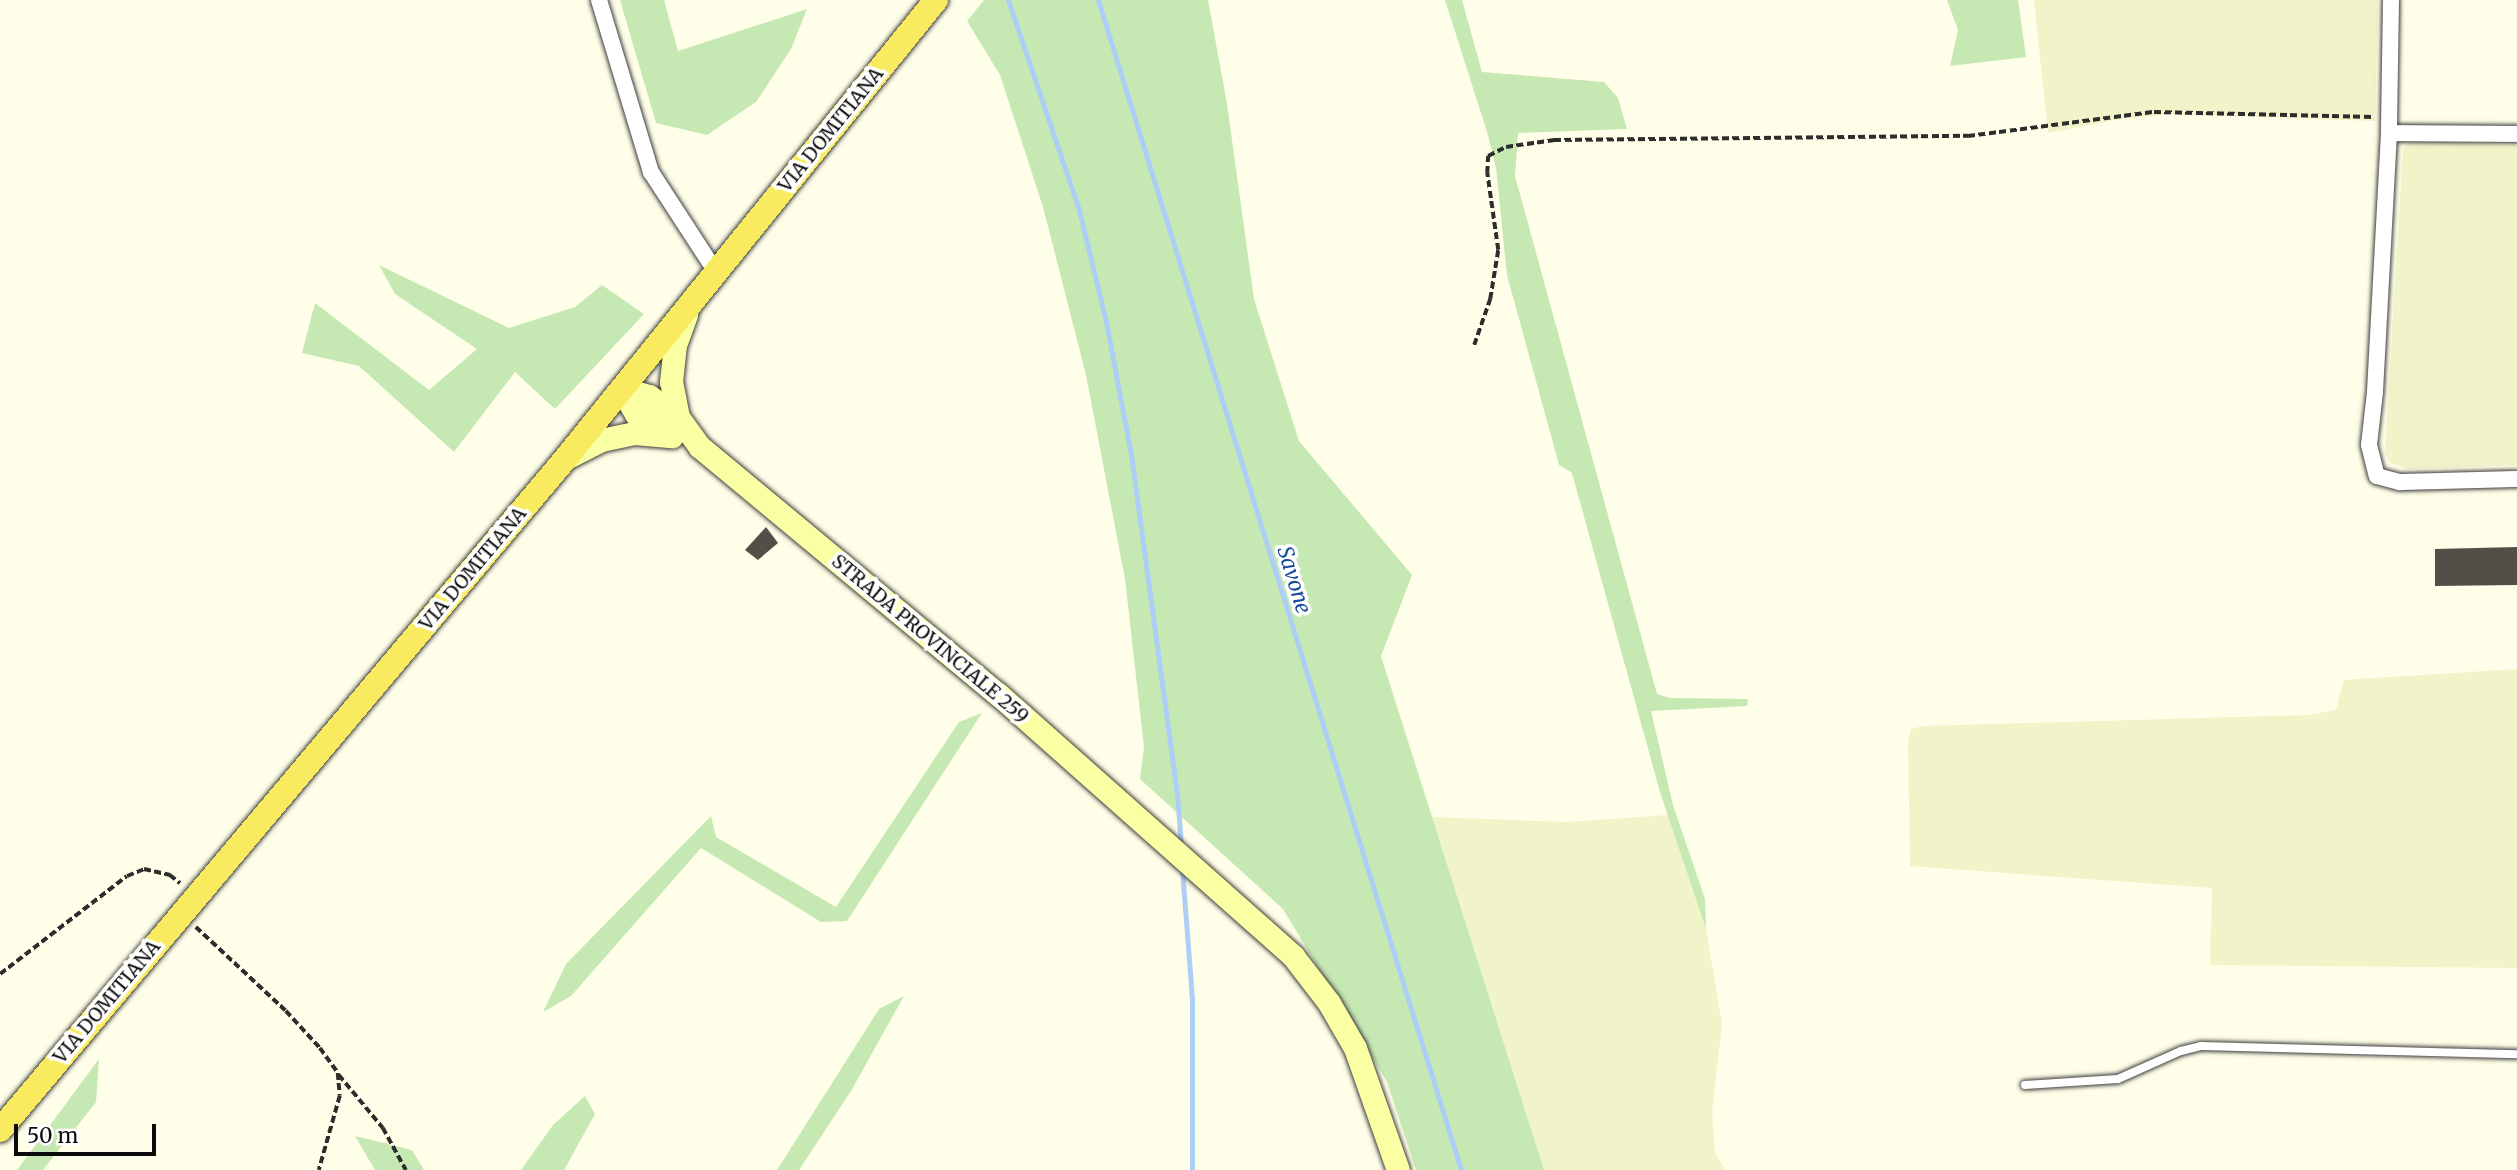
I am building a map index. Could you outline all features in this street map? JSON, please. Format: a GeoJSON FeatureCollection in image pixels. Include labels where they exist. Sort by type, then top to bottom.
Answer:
{"type":"FeatureCollection","features":[{"type":"Feature","properties":{"kind":"main road","name":"VIA DOMITIANA"},"geometry":{"type":"LineString","coordinates":[[0,1130],[566,458],[936,0]]}},
{"type":"Feature","properties":{"kind":"street"},"geometry":{"type":"LineString","coordinates":[[599,0],[651,172],[716,272]]}},
{"type":"Feature","properties":{"kind":"street"},"geometry":{"type":"LineString","coordinates":[[2391,0],[2389,126],[2375,393],[2369,445],[2378,476],[2400,482],[2517,479]]}},
{"type":"Feature","properties":{"kind":"street"},"geometry":{"type":"LineString","coordinates":[[2389,126],[2517,134]]}},
{"type":"Feature","properties":{"kind":"street","name":"STRADA PROVINCIALE 259"},"geometry":{"type":"LineString","coordinates":[[675,426],[671,382],[675,345],[690,304]]}},
{"type":"Feature","properties":{"kind":"street","name":"STRADA PROVINCIALE 259"},"geometry":{"type":"LineString","coordinates":[[621,388],[649,396],[675,426],[998,694],[1293,956],[1329,1003],[1355,1048],[1398,1170]]}},
{"type":"Feature","properties":{"kind":"street"},"geometry":{"type":"LineString","coordinates":[[566,458],[601,440],[675,426]]}},
{"type":"Feature","properties":{"kind":"lane"},"geometry":{"type":"LineString","coordinates":[[2025,1085],[2118,1079],[2181,1051],[2201,1046],[2517,1054]]}},
{"type":"Feature","properties":{"kind":"path"},"geometry":{"type":"LineString","coordinates":[[1474,345],[1490,299],[1498,250],[1487,173],[1488,156],[1506,147],[1554,140],[1968,136],[2154,112],[2389,126]]}},
{"type":"Feature","properties":{"kind":"path"},"geometry":{"type":"LineString","coordinates":[[0,974],[127,876],[144,869],[170,875],[188,906],[320,1048],[383,1128],[405,1170]]}},
{"type":"Feature","properties":{"kind":"path"},"geometry":{"type":"LineString","coordinates":[[318,1170],[340,1096],[338,1073]]}},
{"type":"Feature","properties":{"kind":"green space"},"geometry":{"type":"Polygon","coordinates":[[[620,0],[664,0],[678,51],[807,9],[791,49],[756,102],[707,135],[656,123],[620,0]]]}},
{"type":"Feature","properties":{"kind":"green space"},"geometry":{"type":"Polygon","coordinates":[[[984,0],[1208,0],[1227,104],[1254,299],[1299,441],[1412,575],[1381,656],[1544,1170],[1416,1170],[1387,1082],[1283,909],[1140,779],[1144,747],[1125,579],[1086,375],[1043,207],[1000,75],[967,21],[984,0]]]}},
{"type":"Feature","properties":{"kind":"green space"},"geometry":{"type":"Polygon","coordinates":[[[1445,0],[1462,0],[1482,72],[1604,82],[1618,98],[1627,129],[1518,133],[1515,176],[1657,694],[1670,698],[1748,699],[1747,706],[1651,711],[1673,805],[1705,899],[1706,929],[1660,792],[1572,473],[1559,465],[1507,275],[1496,168],[1488,135],[1445,0]]]}},
{"type":"Feature","properties":{"kind":"green space"},"geometry":{"type":"Polygon","coordinates":[[[1947,0],[2018,0],[2026,57],[1950,66],[1958,30],[1947,0]]]}},
{"type":"Feature","properties":{"kind":"green space"},"geometry":{"type":"Polygon","coordinates":[[[2034,0],[2378,0],[2375,121],[2169,114],[2115,120],[2048,133],[2034,0]]]}},
{"type":"Feature","properties":{"kind":"green space"},"geometry":{"type":"Polygon","coordinates":[[[2408,144],[2517,145],[2517,465],[2409,469],[2390,463],[2385,454],[2403,150],[2408,144]]]}},
{"type":"Feature","properties":{"kind":"green space"},"geometry":{"type":"Polygon","coordinates":[[[379,265],[509,328],[575,307],[602,285],[644,314],[555,409],[515,372],[454,452],[359,366],[302,353],[315,303],[429,390],[477,349],[395,294],[379,265]]]}},
{"type":"Feature","properties":{"kind":"green space"},"geometry":{"type":"Polygon","coordinates":[[[2517,669],[2517,968],[2210,965],[2212,888],[1910,866],[1908,741],[1911,729],[1923,726],[2309,715],[2336,710],[2344,680],[2517,669]]]}},
{"type":"Feature","properties":{"kind":"green space"},"geometry":{"type":"Polygon","coordinates":[[[982,713],[847,921],[821,922],[701,848],[571,996],[543,1012],[566,964],[711,816],[716,837],[836,907],[959,722],[982,713]]]}},
{"type":"Feature","properties":{"kind":"green space"},"geometry":{"type":"Polygon","coordinates":[[[1668,815],[1706,929],[1722,1025],[1712,1111],[1715,1153],[1726,1170],[1544,1170],[1432,817],[1568,822],[1668,815]]]}},
{"type":"Feature","properties":{"kind":"green space"},"geometry":{"type":"Polygon","coordinates":[[[904,996],[851,1091],[799,1170],[777,1170],[879,1009],[904,996]]]}},
{"type":"Feature","properties":{"kind":"green space"},"geometry":{"type":"Polygon","coordinates":[[[99,1059],[96,1102],[43,1170],[17,1170],[99,1059]]]}},
{"type":"Feature","properties":{"kind":"green space"},"geometry":{"type":"Polygon","coordinates":[[[585,1096],[595,1114],[564,1170],[521,1170],[553,1125],[585,1096]]]}},
{"type":"Feature","properties":{"kind":"green space"},"geometry":{"type":"Polygon","coordinates":[[[355,1136],[412,1150],[424,1170],[375,1170],[355,1136]]]}},
{"type":"Feature","properties":{"kind":"building"},"geometry":{"type":"Polygon","coordinates":[[[766,527],[778,543],[758,560],[745,550],[766,527]]]}},
{"type":"Feature","properties":{"kind":"building"},"geometry":{"type":"Polygon","coordinates":[[[2517,547],[2517,585],[2435,586],[2435,549],[2517,547]]]}},
{"type":"Feature","properties":{"kind":"waterway"},"geometry":{"type":"LineString","coordinates":[[1008,0],[1079,210],[1106,322],[1131,454],[1177,793],[1181,845]]}},
{"type":"Feature","properties":{"kind":"waterway","name":"Savone"},"geometry":{"type":"LineString","coordinates":[[1098,0],[1461,1170]]}},
{"type":"Feature","properties":{"kind":"waterway"},"geometry":{"type":"LineString","coordinates":[[1182,869],[1192,998],[1192,1170]]}}]}
